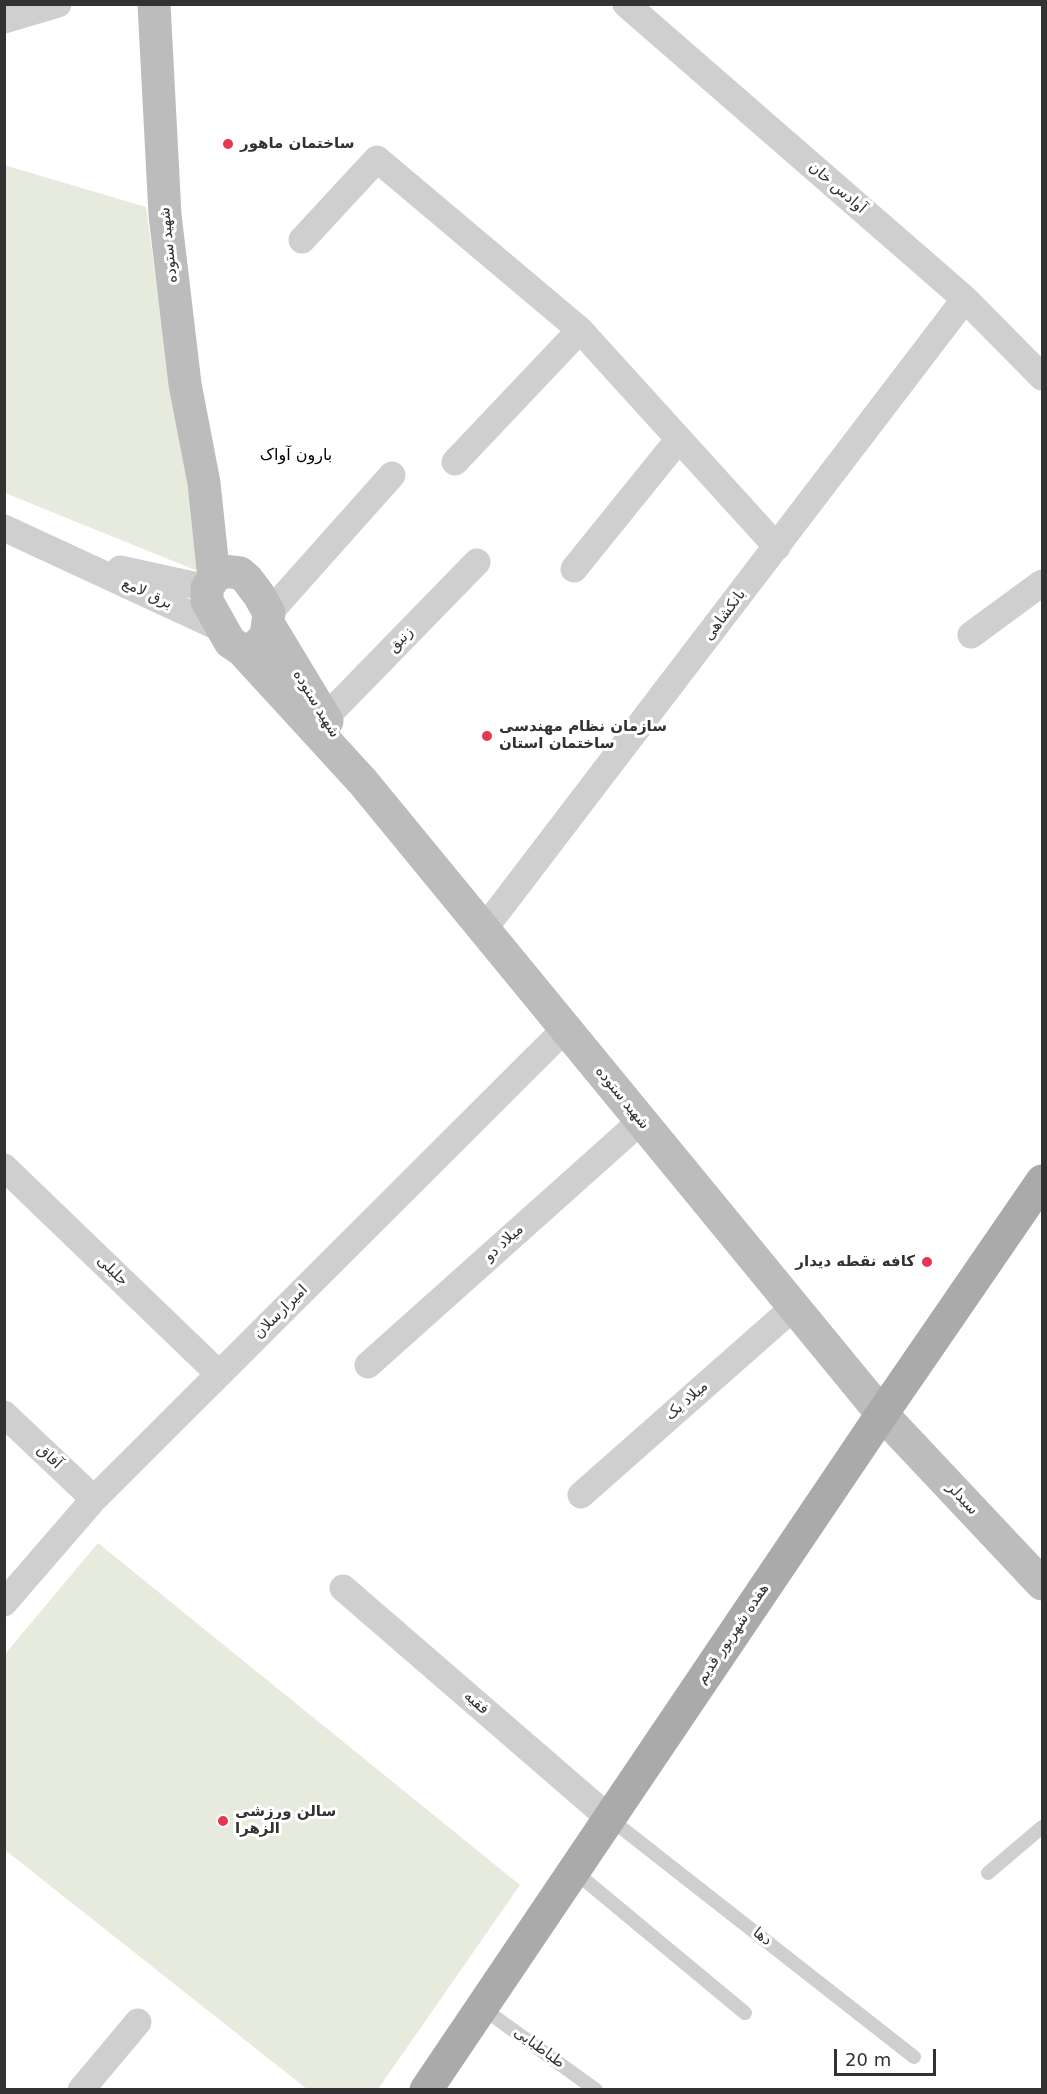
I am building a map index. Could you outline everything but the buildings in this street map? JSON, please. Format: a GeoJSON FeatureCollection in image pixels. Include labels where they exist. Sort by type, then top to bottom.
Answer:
{"type":"FeatureCollection","features":[{"type":"Feature","properties":{"kind":"main road","name":"شهید ستوده"},"geometry":{"type":"LineString","coordinates":[[154,4],[165,215],[184,384],[204,483],[211,583]]}},
{"type":"Feature","properties":{"kind":"main road","name":"شهید ستوده"},"geometry":{"type":"LineString","coordinates":[[204,483],[247,579]]}},
{"type":"Feature","properties":{"kind":"main road"},"geometry":{"type":"LineString","coordinates":[[223,572],[240,573],[259,595],[269,619],[266,637],[254,648],[232,639],[207,601],[211,583],[223,572]]}},
{"type":"Feature","properties":{"kind":"main road","name":"شهید ستوده"},"geometry":{"type":"LineString","coordinates":[[269,619],[363,782]]}},
{"type":"Feature","properties":{"kind":"main road","name":"شهید ستوده"},"geometry":{"type":"LineString","coordinates":[[232,639],[363,782],[882,1414]]}},
{"type":"Feature","properties":{"kind":"main road","name":"هفده شهریور قدیم"},"geometry":{"type":"LineString","coordinates":[[426,2090],[1042,1181]]}},
{"type":"Feature","properties":{"kind":"main road","name":"سیدلر"},"geometry":{"type":"LineString","coordinates":[[882,1414],[1042,1584]]}},
{"type":"Feature","properties":{"kind":"street"},"geometry":{"type":"LineString","coordinates":[[4,20],[58,4]]}},
{"type":"Feature","properties":{"kind":"street","name":"آوادس خان"},"geometry":{"type":"LineString","coordinates":[[626,4],[965,299],[1042,377]]}},
{"type":"Feature","properties":{"kind":"street"},"geometry":{"type":"LineString","coordinates":[[302,240],[376,159],[580,330],[777,547]]}},
{"type":"Feature","properties":{"kind":"street","name":"بانکشاهی"},"geometry":{"type":"LineString","coordinates":[[484,929],[965,299]]}},
{"type":"Feature","properties":{"kind":"street"},"geometry":{"type":"LineString","coordinates":[[455,462],[580,330]]}},
{"type":"Feature","properties":{"kind":"street"},"geometry":{"type":"LineString","coordinates":[[574,569],[679,440]]}},
{"type":"Feature","properties":{"kind":"street"},"geometry":{"type":"LineString","coordinates":[[269,619],[392,475]]}},
{"type":"Feature","properties":{"kind":"street","name":"برق لامع"},"geometry":{"type":"LineString","coordinates":[[4,528],[72,558],[232,639]]}},
{"type":"Feature","properties":{"kind":"street","name":"برق لامع"},"geometry":{"type":"LineString","coordinates":[[72,558],[211,583]]}},
{"type":"Feature","properties":{"kind":"street","name":"زنبق"},"geometry":{"type":"LineString","coordinates":[[325,718],[477,562]]}},
{"type":"Feature","properties":{"kind":"street"},"geometry":{"type":"LineString","coordinates":[[971,635],[1042,583]]}},
{"type":"Feature","properties":{"kind":"street","name":"امیرارسلان"},"geometry":{"type":"LineString","coordinates":[[4,1603],[94,1499],[565,1029]]}},
{"type":"Feature","properties":{"kind":"street","name":"میلاد دو"},"geometry":{"type":"LineString","coordinates":[[368,1365],[641,1121]]}},
{"type":"Feature","properties":{"kind":"street","name":"جلیلی"},"geometry":{"type":"LineString","coordinates":[[4,1167],[219,1374]]}},
{"type":"Feature","properties":{"kind":"street","name":"میلاد یک"},"geometry":{"type":"LineString","coordinates":[[581,1495],[794,1307]]}},
{"type":"Feature","properties":{"kind":"street","name":"آفاق"},"geometry":{"type":"LineString","coordinates":[[4,1414],[94,1499]]}},
{"type":"Feature","properties":{"kind":"street","name":"فقیه"},"geometry":{"type":"LineString","coordinates":[[343,1588],[609,1818]]}},
{"type":"Feature","properties":{"kind":"street"},"geometry":{"type":"LineString","coordinates":[[81,2090],[138,2022]]}},
{"type":"Feature","properties":{"kind":"lane","name":"دها"},"geometry":{"type":"LineString","coordinates":[[609,1818],[914,2057]]}},
{"type":"Feature","properties":{"kind":"lane"},"geometry":{"type":"LineString","coordinates":[[988,1873],[1042,1827]]}},
{"type":"Feature","properties":{"kind":"lane"},"geometry":{"type":"LineString","coordinates":[[574,1871],[745,2013]]}},
{"type":"Feature","properties":{"kind":"lane","name":"طباطبایی"},"geometry":{"type":"LineString","coordinates":[[481,2007],[596,2090]]}},
{"type":"Feature","properties":{"kind":"shaded area"},"geometry":{"type":"Polygon","coordinates":[[[4,165],[146,207],[170,384],[205,574],[5,493],[4,165]]]}},
{"type":"Feature","properties":{"kind":"shaded area","name":"سالن ورزشی الزهرا"},"geometry":{"type":"Polygon","coordinates":[[[98,1543],[520,1885],[378,2089],[307,2089],[5,1850],[5,1654],[98,1543]]]}},
{"type":"Feature","properties":{"kind":"place","name":"ساختمان ماهور"},"geometry":{"type":"Point","coordinates":[228,144]}},
{"type":"Feature","properties":{"kind":"place","name":"سازمان نظام مهندسی ساختمان استان"},"geometry":{"type":"Point","coordinates":[487,736]}},
{"type":"Feature","properties":{"kind":"place","name":"کافه نقطه دیدار"},"geometry":{"type":"Point","coordinates":[927,1262]}},
{"type":"Feature","properties":{"kind":"place","name":"سالن ورزشی الزهرا"},"geometry":{"type":"Point","coordinates":[223,1821]}},
{"type":"Feature","properties":{"kind":"district","name":"بارون آواک"},"geometry":{"type":"Point","coordinates":[296,456]}}]}
